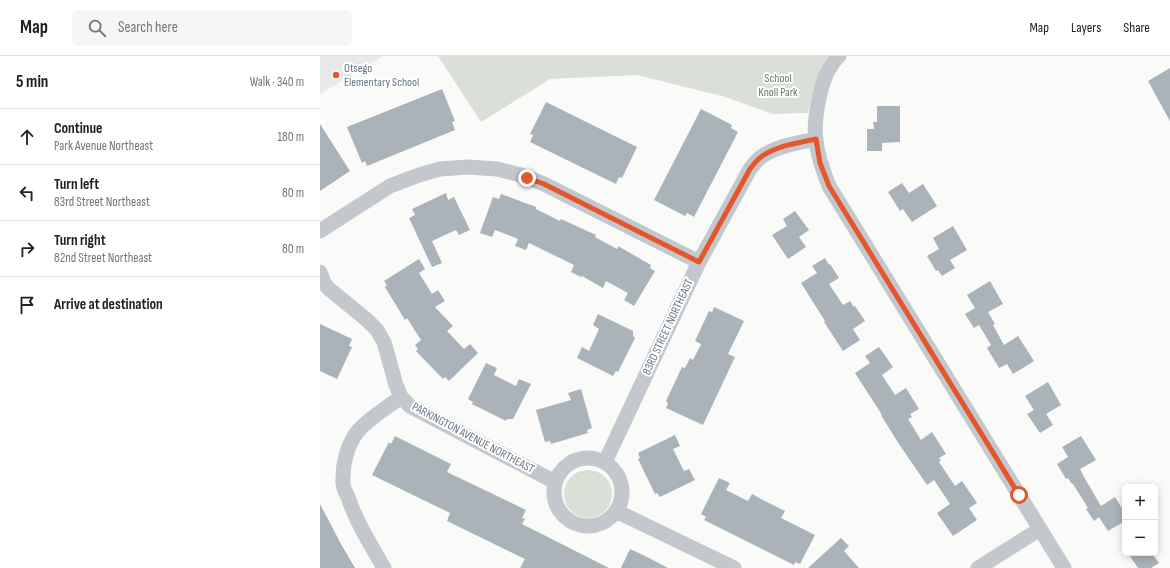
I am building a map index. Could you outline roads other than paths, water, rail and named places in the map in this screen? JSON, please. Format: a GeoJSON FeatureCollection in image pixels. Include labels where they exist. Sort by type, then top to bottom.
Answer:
{"type":"FeatureCollection","features":[{"type":"Feature","properties":{"kind":"street"},"geometry":{"type":"LineString","coordinates":[[839,56],[830,66],[821,91],[816,115],[816,139],[820,163],[829,186],[1064,568]]}},
{"type":"Feature","properties":{"kind":"street","name":"83RD STREET NORTHEAST"},"geometry":{"type":"LineString","coordinates":[[605,462],[699,262],[750,169],[761,158],[774,150],[795,143],[816,139]]}},
{"type":"Feature","properties":{"kind":"street"},"geometry":{"type":"LineString","coordinates":[[320,231],[390,186],[419,175],[440,169],[468,167],[498,169],[544,184],[699,262]]}},
{"type":"Feature","properties":{"kind":"street","name":"PARKINGTON AVENUE NORTHEAST"},"geometry":{"type":"LineString","coordinates":[[320,272],[324,283],[328,288],[377,330],[384,342],[396,385],[401,397],[410,406],[555,482]]}},
{"type":"Feature","properties":{"kind":"street"},"geometry":{"type":"LineString","coordinates":[[384,568],[354,514],[343,484],[344,469],[350,444],[358,431],[371,419],[401,397]]}},
{"type":"Feature","properties":{"kind":"street"},"geometry":{"type":"LineString","coordinates":[[583,458],[594,458],[605,462],[614,469],[620,479],[622,490],[621,501],[616,511],[608,519],[598,524],[587,526],[575,524],[566,518],[558,509],[554,499],[553,487],[557,476],[563,468],[572,461],[583,458]]}},
{"type":"Feature","properties":{"kind":"street"},"geometry":{"type":"LineString","coordinates":[[616,511],[734,568]]}},
{"type":"Feature","properties":{"kind":"street"},"geometry":{"type":"LineString","coordinates":[[978,568],[1040,529]]}},
{"type":"Feature","properties":{"kind":"place","name":"Otsego Elementary School"},"geometry":{"type":"Point","coordinates":[336,75]}},
{"type":"Feature","properties":{"kind":"park label","name":"School Knoll Park"},"geometry":{"type":"Point","coordinates":[778,85]}}]}
